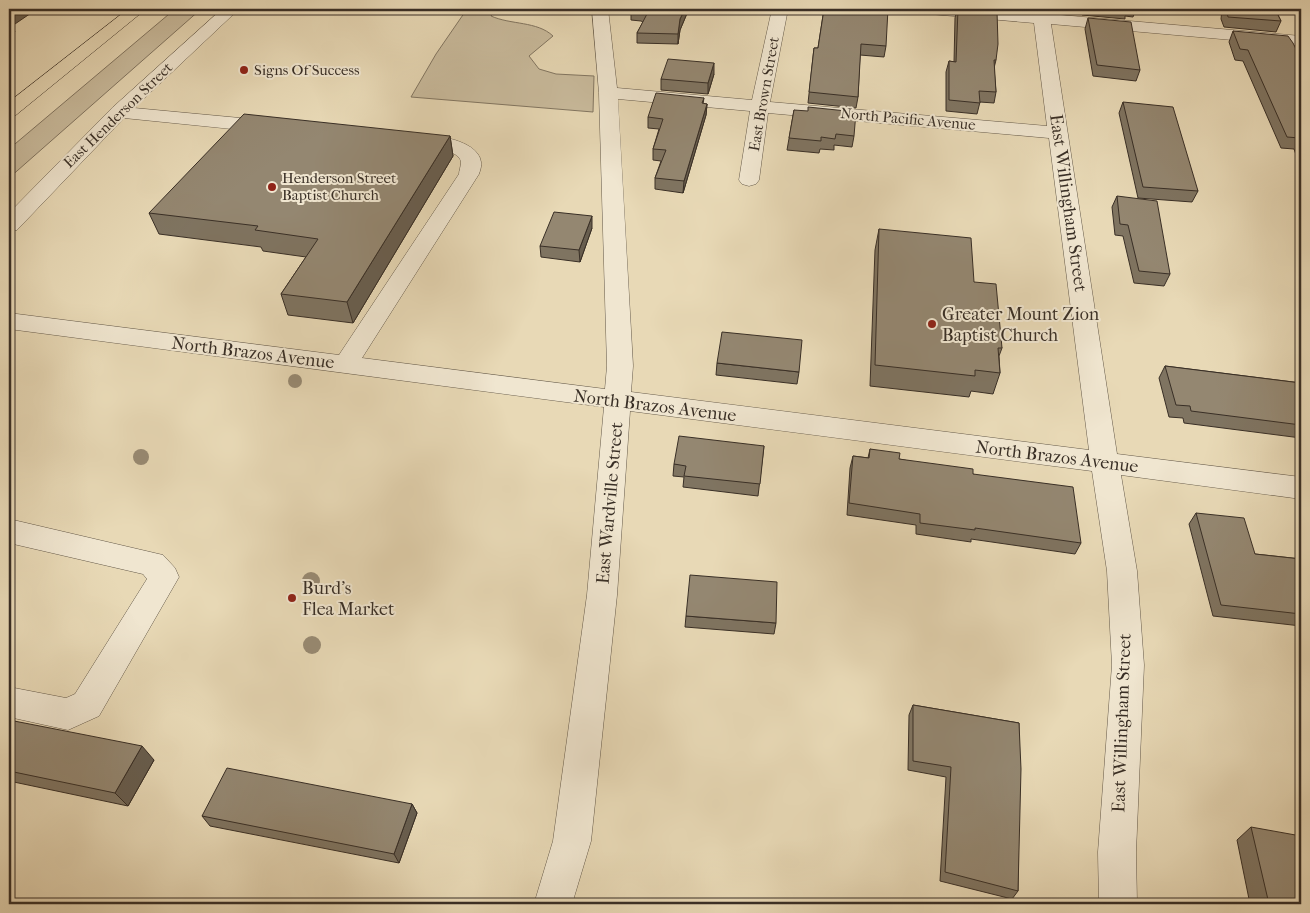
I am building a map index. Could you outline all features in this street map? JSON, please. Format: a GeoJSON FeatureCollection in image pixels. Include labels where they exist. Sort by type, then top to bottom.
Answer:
{"type":"FeatureCollection","features":[{"type":"Feature","properties":{"kind":"main road"},"geometry":{"type":"LineString","coordinates":[[9,111],[138,9]]}},
{"type":"Feature","properties":{"kind":"street","name":"East Henderson Street"},"geometry":{"type":"LineString","coordinates":[[9,225],[119,112],[231,9]]}},
{"type":"Feature","properties":{"kind":"street","name":"East Wardville Street"},"geometry":{"type":"LineString","coordinates":[[553,904],[572,841],[602,595],[619,401],[620,366],[608,93],[600,9]]}},
{"type":"Feature","properties":{"kind":"street","name":"East Brown Street"},"geometry":{"type":"LineString","coordinates":[[749,180],[760,106],[780,9]]}},
{"type":"Feature","properties":{"kind":"street"},"geometry":{"type":"LineString","coordinates":[[930,9],[1041,14],[1301,41]]}},
{"type":"Feature","properties":{"kind":"street","name":"East Willingham Street"},"geometry":{"type":"LineString","coordinates":[[1041,14],[1104,463],[1122,571],[1128,665],[1117,852],[1118,904]]}},
{"type":"Feature","properties":{"kind":"street","name":"North Pacific Avenue"},"geometry":{"type":"LineString","coordinates":[[608,93],[1058,133]]}},
{"type":"Feature","properties":{"kind":"street"},"geometry":{"type":"LineString","coordinates":[[119,112],[294,129]]}},
{"type":"Feature","properties":{"kind":"street"},"geometry":{"type":"LineString","coordinates":[[345,365],[469,174],[471,162],[467,153],[451,146],[392,138]]}},
{"type":"Feature","properties":{"kind":"street","name":"North Brazos Avenue"},"geometry":{"type":"LineString","coordinates":[[9,321],[1301,488]]}},
{"type":"Feature","properties":{"kind":"street"},"geometry":{"type":"LineString","coordinates":[[9,531],[152,564],[164,577],[87,706],[68,714],[9,702]]}},
{"type":"Feature","properties":{"kind":"shaded area"},"geometry":{"type":"Polygon","coordinates":[[[175,9],[201,9],[9,178],[9,149],[175,9]]]}},
{"type":"Feature","properties":{"kind":"shaded area"},"geometry":{"type":"Polygon","coordinates":[[[467,9],[496,9],[491,16],[532,25],[547,31],[553,36],[529,56],[539,69],[556,74],[594,76],[593,112],[411,97],[436,54],[467,9]]]}},
{"type":"Feature","properties":{"kind":"building"},"geometry":{"type":"Polygon","coordinates":[[[9,9],[17,9],[9,14],[9,9]]]}},
{"type":"Feature","properties":{"kind":"building"},"geometry":{"type":"Polygon","coordinates":[[[631,9],[685,9],[680,19],[678,34],[637,33],[647,14],[631,9]]]}},
{"type":"Feature","properties":{"kind":"building"},"geometry":{"type":"Polygon","coordinates":[[[824,9],[888,9],[886,46],[861,44],[858,97],[809,92],[814,48],[818,48],[824,9]]]}},
{"type":"Feature","properties":{"kind":"building"},"geometry":{"type":"Polygon","coordinates":[[[958,9],[997,11],[998,44],[996,60],[994,60],[996,92],[979,91],[980,103],[949,100],[949,61],[956,62],[958,9]]]}},
{"type":"Feature","properties":{"kind":"building"},"geometry":{"type":"Polygon","coordinates":[[[1226,9],[1275,9],[1281,21],[1228,17],[1226,9]]]}},
{"type":"Feature","properties":{"kind":"building"},"geometry":{"type":"Polygon","coordinates":[[[1088,18],[1131,22],[1140,70],[1097,65],[1088,18]]]}},
{"type":"Feature","properties":{"kind":"building"},"geometry":{"type":"Polygon","coordinates":[[[1233,31],[1288,36],[1293,43],[1301,59],[1301,141],[1300,138],[1287,137],[1248,50],[1240,49],[1233,31]]]}},
{"type":"Feature","properties":{"kind":"building"},"geometry":{"type":"Polygon","coordinates":[[[668,59],[714,63],[708,83],[661,79],[668,59]]]}},
{"type":"Feature","properties":{"kind":"building"},"geometry":{"type":"Polygon","coordinates":[[[656,93],[704,98],[702,103],[707,104],[684,181],[655,178],[666,150],[653,149],[663,119],[648,117],[656,93]]]}},
{"type":"Feature","properties":{"kind":"building"},"geometry":{"type":"Polygon","coordinates":[[[1123,102],[1173,107],[1198,191],[1143,187],[1123,102]]]}},
{"type":"Feature","properties":{"kind":"building"},"geometry":{"type":"Polygon","coordinates":[[[808,107],[856,112],[854,136],[836,134],[835,139],[821,137],[821,141],[789,138],[794,110],[808,111],[808,107]]]}},
{"type":"Feature","properties":{"kind":"building"},"geometry":{"type":"Polygon","coordinates":[[[244,114],[450,136],[347,302],[281,294],[318,239],[255,230],[258,226],[149,213],[244,114]]]}},
{"type":"Feature","properties":{"kind":"building"},"geometry":{"type":"Polygon","coordinates":[[[1117,196],[1157,201],[1170,274],[1139,271],[1128,225],[1120,224],[1117,196]]]}},
{"type":"Feature","properties":{"kind":"building"},"geometry":{"type":"Polygon","coordinates":[[[554,212],[592,216],[579,250],[540,246],[554,212]]]}},
{"type":"Feature","properties":{"kind":"building","name":"Greater Mount Zion Baptist Church"},"geometry":{"type":"Polygon","coordinates":[[[879,229],[971,238],[974,282],[996,284],[1002,348],[998,348],[1000,373],[975,370],[975,376],[875,365],[879,229]]]}},
{"type":"Feature","properties":{"kind":"building"},"geometry":{"type":"Polygon","coordinates":[[[722,332],[802,340],[799,372],[717,363],[722,332]]]}},
{"type":"Feature","properties":{"kind":"building"},"geometry":{"type":"Polygon","coordinates":[[[1165,366],[1301,383],[1301,425],[1191,411],[1190,406],[1176,405],[1165,366]]]}},
{"type":"Feature","properties":{"kind":"building"},"geometry":{"type":"Polygon","coordinates":[[[679,436],[764,446],[760,484],[684,476],[686,466],[674,464],[679,436]]]}},
{"type":"Feature","properties":{"kind":"building"},"geometry":{"type":"Polygon","coordinates":[[[870,449],[900,453],[899,459],[973,469],[973,474],[1073,487],[1081,543],[975,528],[975,530],[920,523],[920,514],[849,503],[853,456],[869,458],[870,449]]]}},
{"type":"Feature","properties":{"kind":"building"},"geometry":{"type":"Polygon","coordinates":[[[1196,513],[1244,518],[1255,554],[1301,559],[1301,614],[1221,605],[1196,513]]]}},
{"type":"Feature","properties":{"kind":"building"},"geometry":{"type":"Polygon","coordinates":[[[690,575],[777,582],[776,623],[686,616],[690,575]]]}},
{"type":"Feature","properties":{"kind":"building"},"geometry":{"type":"Polygon","coordinates":[[[913,705],[1019,723],[1021,769],[1018,891],[945,872],[951,767],[913,761],[913,705]]]}},
{"type":"Feature","properties":{"kind":"building"},"geometry":{"type":"Polygon","coordinates":[[[9,720],[142,746],[115,793],[9,771],[9,720]]]}},
{"type":"Feature","properties":{"kind":"building"},"geometry":{"type":"Polygon","coordinates":[[[227,768],[412,804],[394,854],[202,816],[227,768]]]}},
{"type":"Feature","properties":{"kind":"building"},"geometry":{"type":"Polygon","coordinates":[[[1251,827],[1301,836],[1301,904],[1269,904],[1251,827]]]}},
{"type":"Feature","properties":{"kind":"place","name":"Signs Of Success"},"geometry":{"type":"Point","coordinates":[244,70]}},
{"type":"Feature","properties":{"kind":"place","name":"Henderson Street Baptist Church"},"geometry":{"type":"Point","coordinates":[272,187]}},
{"type":"Feature","properties":{"kind":"place","name":"Greater Mount Zion Baptist Church"},"geometry":{"type":"Point","coordinates":[932,324]}},
{"type":"Feature","properties":{"kind":"place","name":"Burd's Flea Market"},"geometry":{"type":"Point","coordinates":[292,598]}}]}
